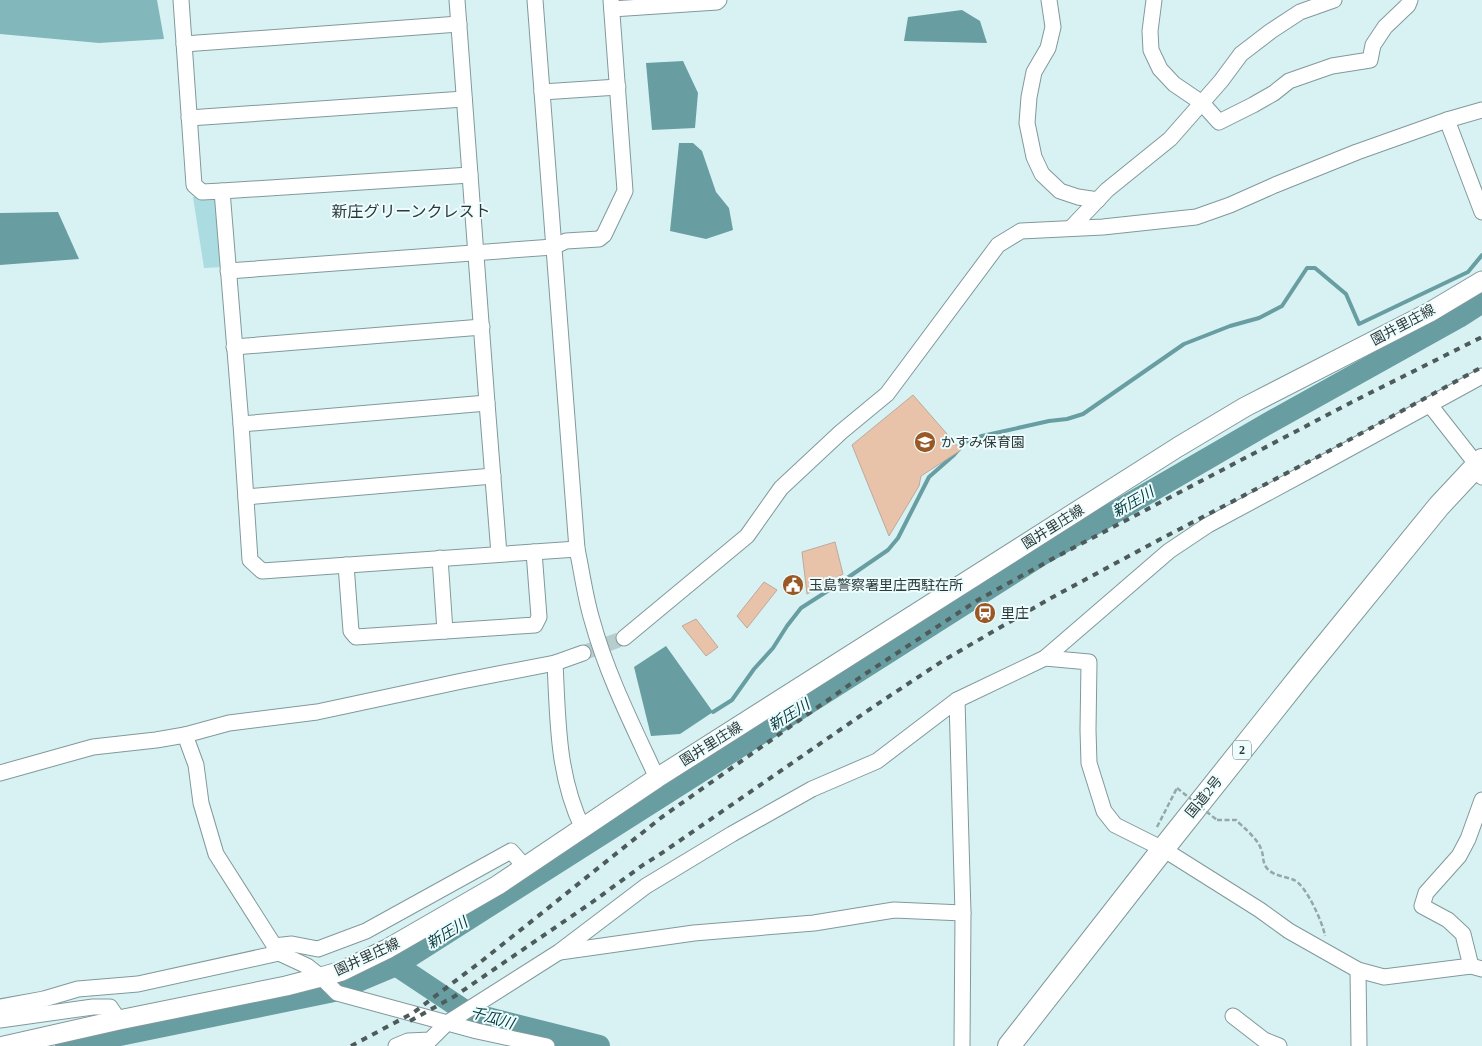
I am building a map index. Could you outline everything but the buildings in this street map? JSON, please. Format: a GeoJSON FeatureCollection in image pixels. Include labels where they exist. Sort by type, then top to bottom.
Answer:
{"type":"FeatureCollection","features":[{"type":"Feature","properties":{"kind":"highway","name":"国道2号"},"geometry":{"type":"LineString","coordinates":[[1009,1046],[1156,846],[1303,673],[1432,514],[1480,467]]}},
{"type":"Feature","properties":{"kind":"main road","name":"園井里庄線"},"geometry":{"type":"LineString","coordinates":[[4,1046],[286,986],[342,970],[387,949],[498,886],[657,778],[1178,447],[1245,407],[1430,312],[1482,280]]}},
{"type":"Feature","properties":{"kind":"street"},"geometry":{"type":"LineString","coordinates":[[181,0],[194,185],[202,192],[470,175]]}},
{"type":"Feature","properties":{"kind":"street"},"geometry":{"type":"LineString","coordinates":[[458,0],[486,403],[494,476],[499,554]]}},
{"type":"Feature","properties":{"kind":"street"},"geometry":{"type":"LineString","coordinates":[[535,0],[577,549],[592,619],[606,663],[621,701],[657,778]]}},
{"type":"Feature","properties":{"kind":"street"},"geometry":{"type":"LineString","coordinates":[[228,271],[553,247],[566,241],[599,239],[604,235],[625,190],[612,4],[717,2],[719,0]]}},
{"type":"Feature","properties":{"kind":"street"},"geometry":{"type":"LineString","coordinates":[[1049,0],[1053,27],[1048,48],[1034,72],[1028,97],[1027,123],[1034,157],[1042,174],[1060,191],[1078,197],[1098,200]]}},
{"type":"Feature","properties":{"kind":"street"},"geometry":{"type":"LineString","coordinates":[[1154,0],[1150,30],[1151,50],[1160,69],[1174,84],[1202,103],[1219,122],[1274,93],[1289,81],[1332,66],[1370,60],[1373,45],[1385,27],[1408,5],[1410,0]]}},
{"type":"Feature","properties":{"kind":"street"},"geometry":{"type":"LineString","coordinates":[[1071,228],[1107,190],[1170,139],[1221,81],[1241,54],[1300,12],[1334,0]]}},
{"type":"Feature","properties":{"kind":"street"},"geometry":{"type":"LineString","coordinates":[[184,44],[459,24]]}},
{"type":"Feature","properties":{"kind":"street"},"geometry":{"type":"LineString","coordinates":[[542,92],[618,87]]}},
{"type":"Feature","properties":{"kind":"street"},"geometry":{"type":"LineString","coordinates":[[190,118],[464,98]]}},
{"type":"Feature","properties":{"kind":"street"},"geometry":{"type":"LineString","coordinates":[[624,638],[747,536],[781,488],[841,432],[886,394],[998,245],[1021,231],[1103,227],[1196,217],[1230,205],[1356,152],[1447,120],[1482,110]]}},
{"type":"Feature","properties":{"kind":"street"},"geometry":{"type":"LineString","coordinates":[[1447,120],[1482,212]]}},
{"type":"Feature","properties":{"kind":"street"},"geometry":{"type":"LineString","coordinates":[[222,191],[250,560],[262,571],[577,549]]}},
{"type":"Feature","properties":{"kind":"street"},"geometry":{"type":"LineString","coordinates":[[234,347],[482,327]]}},
{"type":"Feature","properties":{"kind":"street"},"geometry":{"type":"LineString","coordinates":[[396,1046],[408,1041],[430,1040],[447,1023],[559,952],[646,886],[732,834],[812,790],[877,761],[957,700],[1045,658],[1169,551],[1208,524],[1312,470],[1482,376]]}},
{"type":"Feature","properties":{"kind":"street"},"geometry":{"type":"LineString","coordinates":[[241,424],[486,403]]}},
{"type":"Feature","properties":{"kind":"street"},"geometry":{"type":"LineString","coordinates":[[1430,405],[1480,467]]}},
{"type":"Feature","properties":{"kind":"street"},"geometry":{"type":"LineString","coordinates":[[246,497],[494,476]]}},
{"type":"Feature","properties":{"kind":"street"},"geometry":{"type":"LineString","coordinates":[[346,565],[351,631],[356,637],[535,625],[540,617],[534,552]]}},
{"type":"Feature","properties":{"kind":"street"},"geometry":{"type":"LineString","coordinates":[[440,558],[445,631]]}},
{"type":"Feature","properties":{"kind":"street"},"geometry":{"type":"LineString","coordinates":[[0,773],[93,746],[156,740],[185,735],[229,723],[317,712],[555,663],[583,653]]}},
{"type":"Feature","properties":{"kind":"street"},"geometry":{"type":"LineString","coordinates":[[1045,658],[1088,662],[1089,763],[1104,811],[1115,825],[1156,846],[1260,910],[1289,931],[1358,970],[1384,977],[1477,967],[1463,934],[1448,920],[1422,906],[1426,893],[1459,856],[1468,839],[1482,800]]}},
{"type":"Feature","properties":{"kind":"street"},"geometry":{"type":"LineString","coordinates":[[555,663],[562,769],[574,811],[583,829]]}},
{"type":"Feature","properties":{"kind":"street"},"geometry":{"type":"LineString","coordinates":[[957,700],[963,913],[962,1046]]}},
{"type":"Feature","properties":{"kind":"street"},"geometry":{"type":"LineString","coordinates":[[185,735],[196,765],[201,803],[216,854],[276,949],[307,966],[337,993],[477,1031],[547,1046]]}},
{"type":"Feature","properties":{"kind":"street"},"geometry":{"type":"LineString","coordinates":[[0,1007],[44,999],[78,988],[138,984],[292,944],[318,949],[366,931],[511,851],[526,868]]}},
{"type":"Feature","properties":{"kind":"street"},"geometry":{"type":"LineString","coordinates":[[559,952],[694,933],[814,923],[894,910],[963,913]]}},
{"type":"Feature","properties":{"kind":"street"},"geometry":{"type":"LineString","coordinates":[[1358,970],[1359,1046]]}},
{"type":"Feature","properties":{"kind":"street"},"geometry":{"type":"LineString","coordinates":[[0,1020],[93,1007],[110,1008],[119,1020]]}},
{"type":"Feature","properties":{"kind":"street"},"geometry":{"type":"LineString","coordinates":[[1233,1016],[1264,1040],[1279,1046]]}},
{"type":"Feature","properties":{"kind":"path"},"geometry":{"type":"LineString","coordinates":[[1156,846],[1166,807],[1177,788],[1217,820],[1236,820],[1261,848],[1262,859],[1267,868],[1280,876],[1296,880],[1312,902],[1324,930],[1328,953]]}},
{"type":"Feature","properties":{"kind":"shaded area"},"geometry":{"type":"Polygon","coordinates":[[[0,0],[157,0],[164,39],[99,43],[0,34],[0,0]]]}},
{"type":"Feature","properties":{"kind":"shaded area"},"geometry":{"type":"Polygon","coordinates":[[[962,10],[980,21],[987,43],[904,41],[908,17],[962,10]]]}},
{"type":"Feature","properties":{"kind":"shaded area"},"geometry":{"type":"Polygon","coordinates":[[[683,61],[698,93],[695,128],[652,130],[646,63],[683,61]]]}},
{"type":"Feature","properties":{"kind":"shaded area"},"geometry":{"type":"Polygon","coordinates":[[[679,143],[693,143],[702,151],[716,192],[729,208],[733,230],[706,239],[670,231],[679,143]]]}},
{"type":"Feature","properties":{"kind":"shaded area"},"geometry":{"type":"Polygon","coordinates":[[[214,196],[219,198],[223,267],[204,268],[193,197],[214,196]]]}},
{"type":"Feature","properties":{"kind":"shaded area"},"geometry":{"type":"Polygon","coordinates":[[[58,212],[79,259],[0,265],[0,213],[58,212]]]}},
{"type":"Feature","properties":{"kind":"shaded area"},"geometry":{"type":"Polygon","coordinates":[[[666,646],[713,712],[680,734],[651,736],[634,667],[666,646]]]}},
{"type":"Feature","properties":{"kind":"waterway"},"geometry":{"type":"LineString","coordinates":[[713,712],[732,700],[754,669],[773,648],[801,608],[888,550],[898,538],[929,477],[954,455],[965,442],[982,436],[1083,414],[1184,344],[1230,326],[1259,318],[1282,306],[1307,268],[1315,268],[1346,294],[1359,324],[1468,272],[1482,255]]}},
{"type":"Feature","properties":{"kind":"waterway","name":"新圧川"},"geometry":{"type":"LineString","coordinates":[[66,1046],[334,991],[396,965],[1041,555],[1267,424],[1459,317],[1482,302]]}},
{"type":"Feature","properties":{"kind":"waterway","name":"千瓜川"},"geometry":{"type":"LineString","coordinates":[[396,965],[468,1013],[599,1046]]}},
{"type":"Feature","properties":{"kind":"tunnel"},"geometry":{"type":"LineString","coordinates":[[583,653],[624,638]]}},
{"type":"Feature","properties":{"kind":"railway"},"geometry":{"type":"LineString","coordinates":[[351,1046],[413,1013],[483,960],[662,817],[862,676],[978,600],[1054,558],[1352,402],[1482,337]]}},
{"type":"Feature","properties":{"kind":"railway"},"geometry":{"type":"LineString","coordinates":[[410,1021],[455,996],[643,865],[944,660],[1051,598],[1327,452],[1482,367]]}},
{"type":"Feature","properties":{"kind":"place","name":"かすみ保育園"},"geometry":{"type":"Point","coordinates":[925,442]}},
{"type":"Feature","properties":{"kind":"place","name":"玉島警察署里庄西駐在所"},"geometry":{"type":"Point","coordinates":[793,585]}},
{"type":"Feature","properties":{"kind":"place","name":"里庄"},"geometry":{"type":"Point","coordinates":[985,613]}},
{"type":"Feature","properties":{"kind":"district","name":"新庄グリーンクレスト"},"geometry":{"type":"Point","coordinates":[411,211]}}]}
